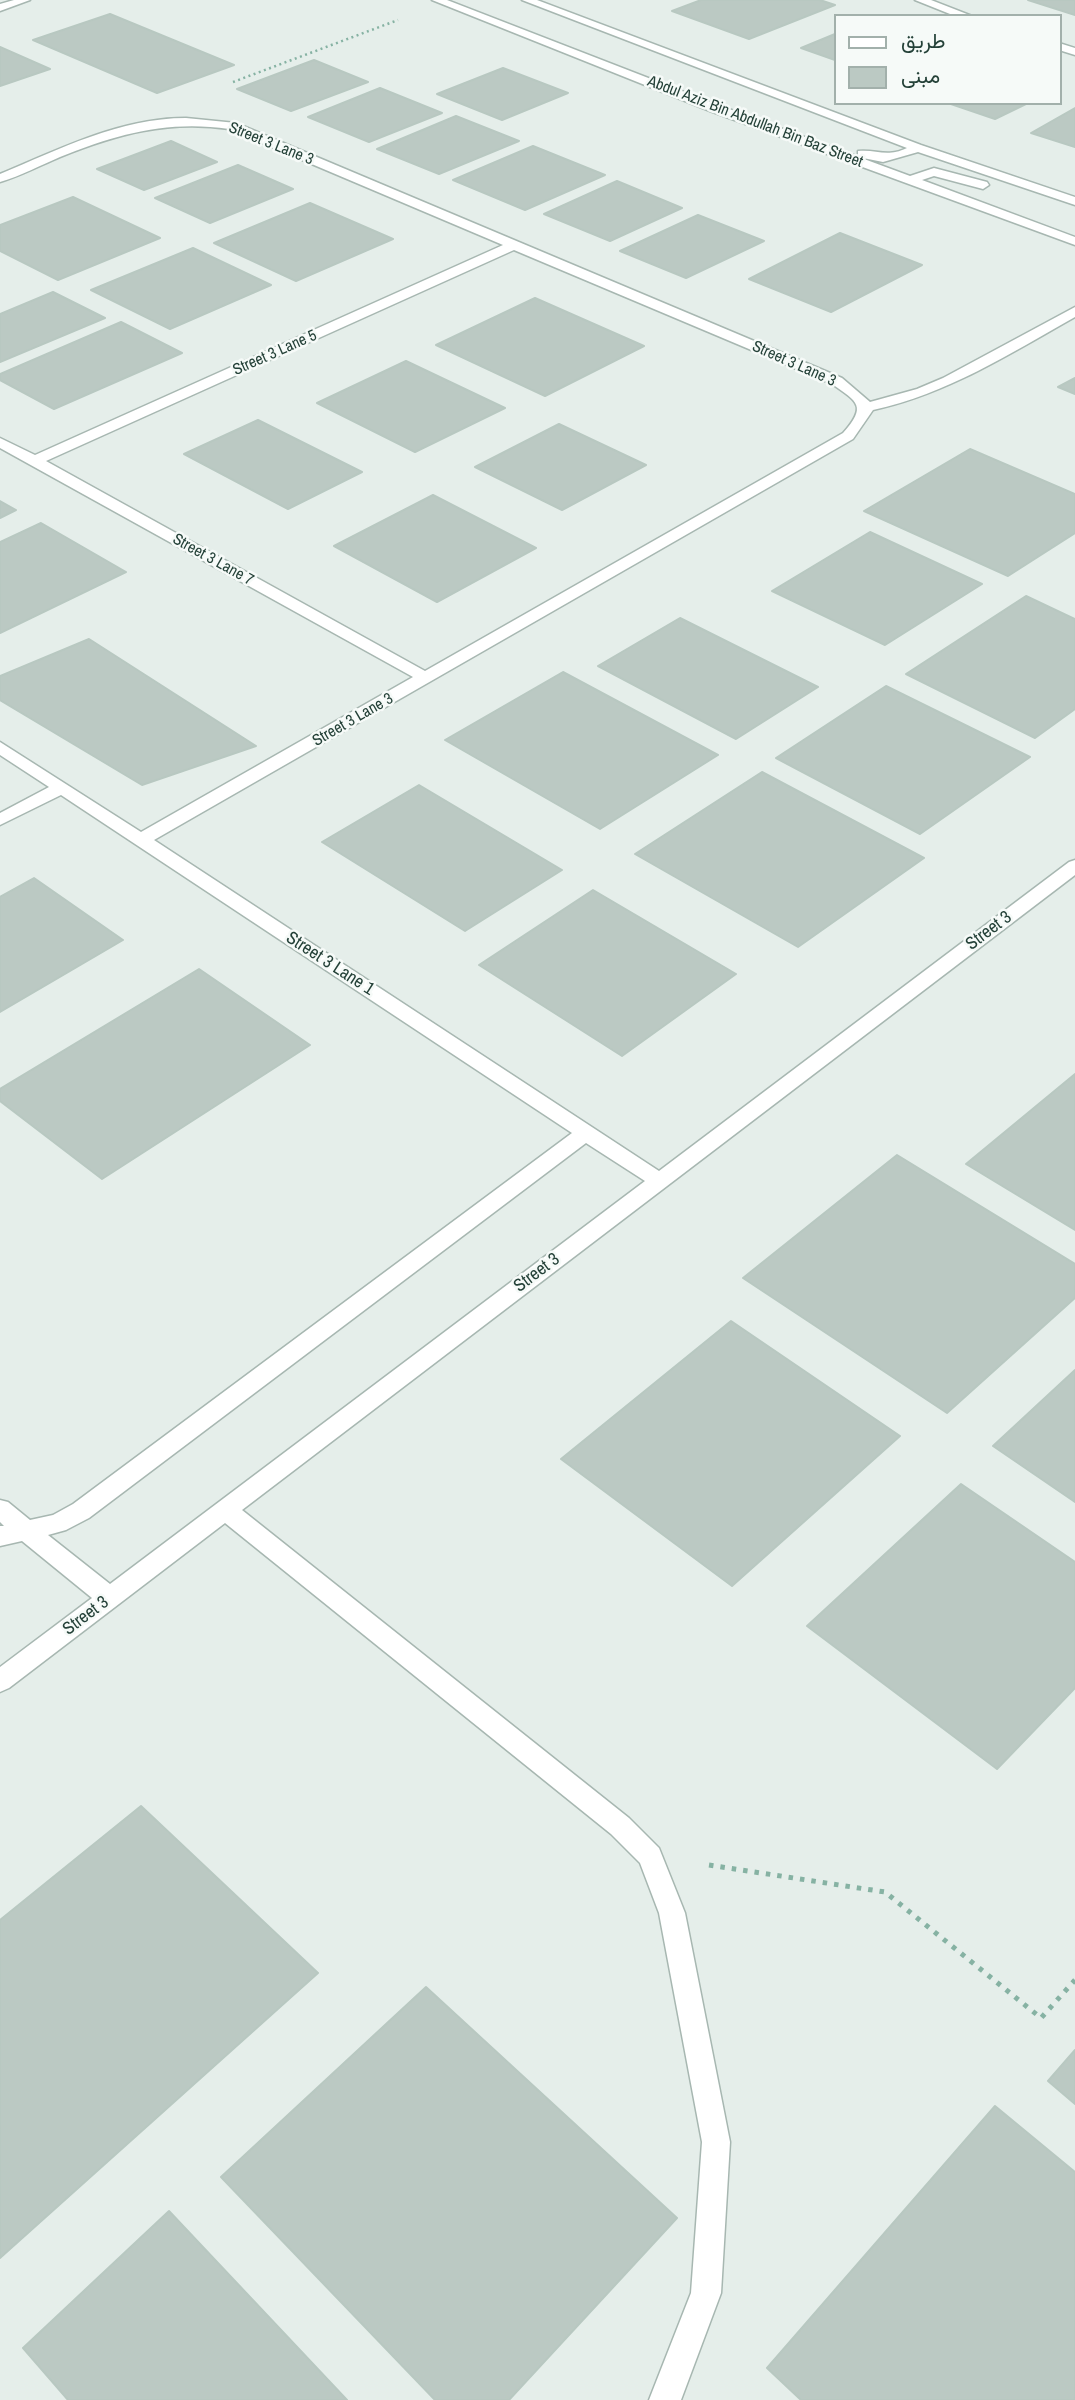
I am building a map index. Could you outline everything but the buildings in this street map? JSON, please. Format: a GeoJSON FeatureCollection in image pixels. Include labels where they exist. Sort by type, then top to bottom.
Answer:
{"type":"FeatureCollection","features":[{"type":"Feature","properties":{"kind":"street"},"geometry":{"type":"LineString","coordinates":[[0,8],[25,0]]}},
{"type":"Feature","properties":{"kind":"street","name":"Abdul Aziz Bin Abdullah Bin Baz Street"},"geometry":{"type":"LineString","coordinates":[[527,0],[917,148],[1075,201]]}},
{"type":"Feature","properties":{"kind":"street"},"geometry":{"type":"LineString","coordinates":[[920,0],[961,14]]}},
{"type":"Feature","properties":{"kind":"street","name":"Abdul Aziz Bin Abdullah Bin Baz Street"},"geometry":{"type":"LineString","coordinates":[[441,2],[907,181],[1075,241]]}},
{"type":"Feature","properties":{"kind":"street"},"geometry":{"type":"LineString","coordinates":[[714,108],[752,112],[867,156],[886,159],[903,156],[917,148]]}},
{"type":"Feature","properties":{"kind":"street","name":"Street 3 Lane 3"},"geometry":{"type":"LineString","coordinates":[[0,178],[119,132],[157,123],[198,121],[232,126],[837,382],[861,398],[867,407],[865,418],[848,436],[142,839]]}},
{"type":"Feature","properties":{"kind":"street"},"geometry":{"type":"LineString","coordinates":[[907,181],[934,172],[1075,213]]}},
{"type":"Feature","properties":{"kind":"street","name":"Street 3 Lane 5"},"geometry":{"type":"LineString","coordinates":[[35,461],[514,245]]}},
{"type":"Feature","properties":{"kind":"street"},"geometry":{"type":"LineString","coordinates":[[867,407],[895,403],[928,392],[1075,311]]}},
{"type":"Feature","properties":{"kind":"street","name":"Street 3 Lane 7"},"geometry":{"type":"LineString","coordinates":[[0,442],[426,678]]}},
{"type":"Feature","properties":{"kind":"street","name":"Street 3 Lane 1"},"geometry":{"type":"LineString","coordinates":[[0,747],[659,1181]]}},
{"type":"Feature","properties":{"kind":"street"},"geometry":{"type":"LineString","coordinates":[[0,820],[62,787]]}},
{"type":"Feature","properties":{"kind":"street","name":"Street 3"},"geometry":{"type":"LineString","coordinates":[[0,1681],[1075,866]]}},
{"type":"Feature","properties":{"kind":"street"},"geometry":{"type":"LineString","coordinates":[[0,1536],[58,1523],[81,1511],[586,1133]]}},
{"type":"Feature","properties":{"kind":"street"},"geometry":{"type":"LineString","coordinates":[[0,1509],[109,1598]]}},
{"type":"Feature","properties":{"kind":"street"},"geometry":{"type":"LineString","coordinates":[[225,1510],[620,1826],[650,1856],[672,1913],[716,2142],[706,2293],[665,2400]]}},
{"type":"Feature","properties":{"kind":"path"},"geometry":{"type":"LineString","coordinates":[[179,122],[221,87],[441,2]]}},
{"type":"Feature","properties":{"kind":"path"},"geometry":{"type":"LineString","coordinates":[[650,1856],[885,1892],[1041,2018],[1075,1980]]}}]}
